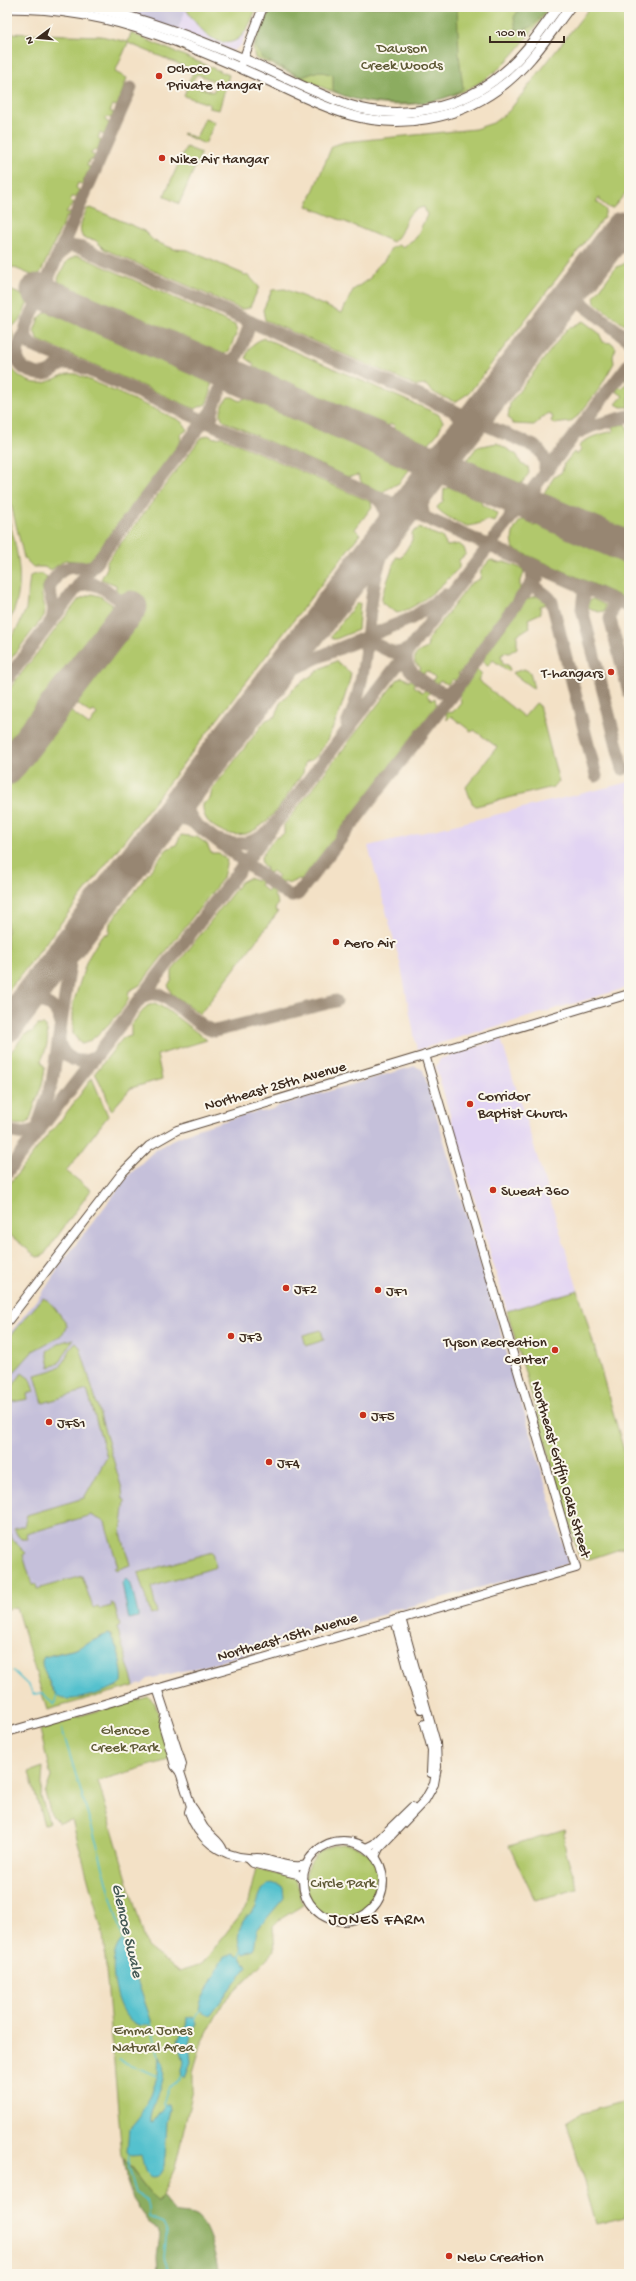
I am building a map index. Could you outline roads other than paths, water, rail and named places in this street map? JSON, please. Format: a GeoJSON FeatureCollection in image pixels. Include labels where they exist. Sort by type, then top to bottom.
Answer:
{"type":"FeatureCollection","features":[{"type":"Feature","properties":{"kind":"main road"},"geometry":{"type":"LineString","coordinates":[[90,7],[158,26],[241,63],[349,115],[388,121],[423,120],[459,110],[498,89],[531,59],[570,7]]}},
{"type":"Feature","properties":{"kind":"main road"},"geometry":{"type":"LineString","coordinates":[[7,8],[71,13],[131,26],[241,63],[350,105],[384,112],[425,110],[448,104],[469,96],[502,74],[523,54],[558,7]]}},
{"type":"Feature","properties":{"kind":"street"},"geometry":{"type":"LineString","coordinates":[[241,63],[263,7]]}},
{"type":"Feature","properties":{"kind":"street","name":"Northeast 25th Avenue"},"geometry":{"type":"LineString","coordinates":[[7,1322],[122,1172],[139,1155],[162,1137],[195,1123],[629,994]]}},
{"type":"Feature","properties":{"kind":"street","name":"Northeast Griffin Oaks Street"},"geometry":{"type":"LineString","coordinates":[[425,1055],[576,1568]]}},
{"type":"Feature","properties":{"kind":"street","name":"Northeast 15th Avenue"},"geometry":{"type":"LineString","coordinates":[[7,1732],[576,1568]]}},
{"type":"Feature","properties":{"kind":"street"},"geometry":{"type":"LineString","coordinates":[[366,1848],[374,1844],[417,1802],[427,1786],[431,1772],[432,1757],[428,1733],[410,1677],[398,1619]]}},
{"type":"Feature","properties":{"kind":"street"},"geometry":{"type":"LineString","coordinates":[[375,1857],[380,1848],[425,1800],[434,1784],[437,1767],[436,1743],[398,1619]]}},
{"type":"Feature","properties":{"kind":"street"},"geometry":{"type":"LineString","coordinates":[[157,1688],[165,1717],[169,1723],[182,1764],[180,1772],[191,1806],[188,1812],[196,1828],[211,1845],[218,1850],[223,1850],[249,1859],[253,1863],[297,1874],[303,1878]]}},
{"type":"Feature","properties":{"kind":"street"},"geometry":{"type":"LineString","coordinates":[[349,1841],[366,1848],[375,1857],[383,1874],[382,1893],[372,1909],[357,1920],[337,1922],[320,1915],[312,1907],[306,1896],[303,1878],[306,1865],[317,1850],[335,1842],[349,1841]]}},
{"type":"Feature","properties":{"kind":"street"},"geometry":{"type":"LineString","coordinates":[[249,1859],[257,1857],[298,1867],[306,1865]]}},
{"type":"Feature","properties":{"kind":"water"},"geometry":{"type":"Polygon","coordinates":[[[126,1579],[131,1584],[138,1614],[138,1617],[129,1619],[122,1583],[126,1579]]]}},
{"type":"Feature","properties":{"kind":"water"},"geometry":{"type":"Polygon","coordinates":[[[107,1634],[111,1637],[117,1648],[121,1664],[122,1683],[90,1696],[62,1699],[57,1696],[52,1689],[43,1668],[42,1661],[44,1657],[76,1649],[107,1634]]]}},
{"type":"Feature","properties":{"kind":"water"},"geometry":{"type":"Polygon","coordinates":[[[272,1883],[283,1887],[284,1898],[257,1930],[254,1950],[244,1953],[238,1941],[240,1928],[245,1918],[255,1908],[262,1890],[272,1883]]]}},
{"type":"Feature","properties":{"kind":"water"},"geometry":{"type":"Polygon","coordinates":[[[123,1940],[151,2020],[151,2024],[139,2025],[129,2019],[116,1992],[114,1960],[117,1948],[123,1940]]]}},
{"type":"Feature","properties":{"kind":"water"},"geometry":{"type":"Polygon","coordinates":[[[233,1953],[240,1956],[247,1967],[211,2014],[207,2015],[199,2009],[201,2001],[223,1958],[233,1953]]]}},
{"type":"Feature","properties":{"kind":"water"},"geometry":{"type":"Polygon","coordinates":[[[193,2016],[196,2023],[189,2042],[191,2062],[185,2077],[181,2075],[184,2062],[178,2039],[186,2027],[187,2017],[193,2016]]]}},
{"type":"Feature","properties":{"kind":"water"},"geometry":{"type":"Polygon","coordinates":[[[159,2056],[163,2065],[164,2074],[150,2115],[150,2123],[153,2122],[166,2105],[169,2105],[170,2110],[167,2122],[164,2166],[158,2176],[153,2177],[149,2176],[145,2171],[141,2155],[132,2156],[127,2152],[129,2129],[139,2117],[151,2094],[158,2074],[159,2056]]]}},
{"type":"Feature","properties":{"kind":"waterway","name":"Glencoe Swale"},"geometry":{"type":"LineString","coordinates":[[13,1671],[29,1686],[33,1694],[43,1693],[54,1705],[57,1695]]}},
{"type":"Feature","properties":{"kind":"waterway","name":"Glencoe Swale"},"geometry":{"type":"LineString","coordinates":[[62,1729],[98,1848],[123,1942]]}},
{"type":"Feature","properties":{"kind":"waterway"},"geometry":{"type":"LineString","coordinates":[[239,1958],[242,1950]]}},
{"type":"Feature","properties":{"kind":"waterway"},"geometry":{"type":"LineString","coordinates":[[193,2020],[201,2009]]}},
{"type":"Feature","properties":{"kind":"waterway","name":"Glencoe Swale"},"geometry":{"type":"LineString","coordinates":[[151,2023],[159,2058]]}},
{"type":"Feature","properties":{"kind":"waterway"},"geometry":{"type":"LineString","coordinates":[[119,2060],[157,2076]]}},
{"type":"Feature","properties":{"kind":"waterway"},"geometry":{"type":"LineString","coordinates":[[165,2107],[163,2103],[169,2087],[177,2083],[183,2075]]}},
{"type":"Feature","properties":{"kind":"waterway","name":"Glencoe Swale"},"geometry":{"type":"LineString","coordinates":[[129,2155],[128,2169],[135,2193],[147,2202],[149,2217],[164,2223],[167,2229],[164,2258],[170,2274]]}},
{"type":"Feature","properties":{"kind":"place","name":"Ochoco Private Hangar"},"geometry":{"type":"Point","coordinates":[159,76]}},
{"type":"Feature","properties":{"kind":"place","name":"Nike Air Hangar"},"geometry":{"type":"Point","coordinates":[162,158]}},
{"type":"Feature","properties":{"kind":"place","name":"T-hangars"},"geometry":{"type":"Point","coordinates":[611,672]}},
{"type":"Feature","properties":{"kind":"place","name":"Aero Air"},"geometry":{"type":"Point","coordinates":[336,942]}},
{"type":"Feature","properties":{"kind":"place","name":"Corridor Baptist Church"},"geometry":{"type":"Point","coordinates":[470,1104]}},
{"type":"Feature","properties":{"kind":"place","name":"Sweat 360"},"geometry":{"type":"Point","coordinates":[493,1190]}},
{"type":"Feature","properties":{"kind":"place","name":"JF2"},"geometry":{"type":"Point","coordinates":[286,1288]}},
{"type":"Feature","properties":{"kind":"place","name":"JF1"},"geometry":{"type":"Point","coordinates":[378,1290]}},
{"type":"Feature","properties":{"kind":"place","name":"JF3"},"geometry":{"type":"Point","coordinates":[231,1336]}},
{"type":"Feature","properties":{"kind":"place","name":"Tyson Recreation Center"},"geometry":{"type":"Point","coordinates":[555,1350]}},
{"type":"Feature","properties":{"kind":"place","name":"JF5"},"geometry":{"type":"Point","coordinates":[363,1415]}},
{"type":"Feature","properties":{"kind":"place","name":"JFS1"},"geometry":{"type":"Point","coordinates":[49,1422]}},
{"type":"Feature","properties":{"kind":"place","name":"JF4"},"geometry":{"type":"Point","coordinates":[269,1462]}},
{"type":"Feature","properties":{"kind":"place","name":"New Creation"},"geometry":{"type":"Point","coordinates":[449,2256]}},
{"type":"Feature","properties":{"kind":"district","name":"JONES FARM"},"geometry":{"type":"Point","coordinates":[377,1918]}},
{"type":"Feature","properties":{"kind":"park label","name":"Dawson Creek Woods"},"geometry":{"type":"Point","coordinates":[402,56]}},
{"type":"Feature","properties":{"kind":"park label","name":"Glencoe Creek Park"},"geometry":{"type":"Point","coordinates":[125,1738]}},
{"type":"Feature","properties":{"kind":"park label","name":"Circle Park"},"geometry":{"type":"Point","coordinates":[343,1882]}},
{"type":"Feature","properties":{"kind":"park label","name":"Emma Jones Natural Area"},"geometry":{"type":"Point","coordinates":[153,2038]}}]}
